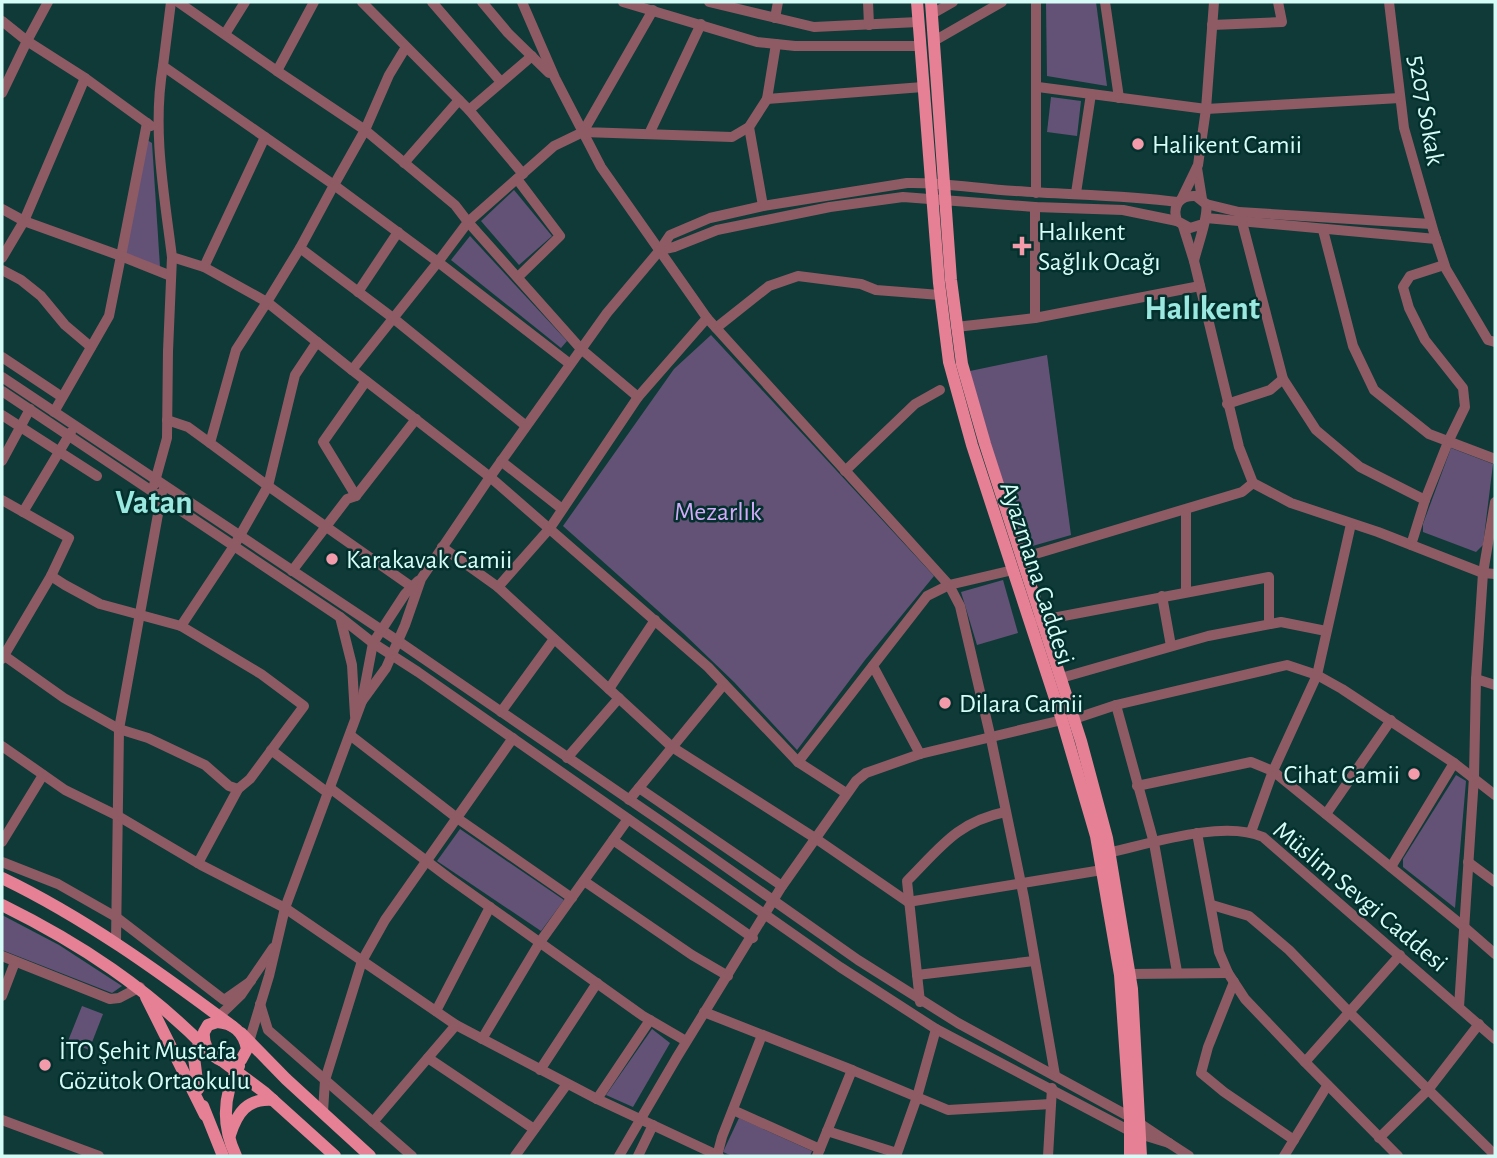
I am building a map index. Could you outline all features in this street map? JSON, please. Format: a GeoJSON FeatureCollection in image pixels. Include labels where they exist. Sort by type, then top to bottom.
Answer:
{"type":"FeatureCollection","features":[{"type":"Feature","properties":{"kind":"main road","name":"Ayazmana Caddesi"},"geometry":{"type":"LineString","coordinates":[[917,2],[940,295],[952,377],[1011,544],[1022,558],[1036,622],[1101,811],[1105,854],[1130,974],[1135,1127],[1130,1156]]}},
{"type":"Feature","properties":{"kind":"main road","name":"Ayazmana Caddesi"},"geometry":{"type":"LineString","coordinates":[[931,8],[956,327],[968,388],[1011,544],[1013,570],[1061,678],[1068,720]]}},
{"type":"Feature","properties":{"kind":"main road","name":"Ayazmana Caddesi"},"geometry":{"type":"LineString","coordinates":[[1108,869],[1135,1127],[1141,1156]]}},
{"type":"Feature","properties":{"kind":"main road"},"geometry":{"type":"LineString","coordinates":[[2,878],[66,911],[116,942],[219,1016],[370,1156]]}},
{"type":"Feature","properties":{"kind":"main road"},"geometry":{"type":"LineString","coordinates":[[2,905],[86,951],[204,1033]]}},
{"type":"Feature","properties":{"kind":"main road"},"geometry":{"type":"LineString","coordinates":[[140,987],[164,1028],[223,1156]]}},
{"type":"Feature","properties":{"kind":"main road"},"geometry":{"type":"LineString","coordinates":[[205,1115],[194,1064],[195,1051],[204,1033],[217,1022],[243,1041]]}},
{"type":"Feature","properties":{"kind":"main road"},"geometry":{"type":"LineString","coordinates":[[204,1033],[204,1043],[209,1051],[273,1100],[335,1156]]}},
{"type":"Feature","properties":{"kind":"main road"},"geometry":{"type":"LineString","coordinates":[[221,1060],[232,1063],[243,1041]]}},
{"type":"Feature","properties":{"kind":"main road"},"geometry":{"type":"LineString","coordinates":[[236,1156],[229,1139],[225,1114],[228,1092],[243,1041]]}},
{"type":"Feature","properties":{"kind":"main road"},"geometry":{"type":"LineString","coordinates":[[229,1139],[238,1115],[248,1104],[257,1100],[273,1100]]}},
{"type":"Feature","properties":{"kind":"street"},"geometry":{"type":"LineString","coordinates":[[2,93],[48,2]]}},
{"type":"Feature","properties":{"kind":"street"},"geometry":{"type":"LineString","coordinates":[[116,942],[119,729],[167,438],[172,257],[159,152],[159,90],[171,2]]}},
{"type":"Feature","properties":{"kind":"street"},"geometry":{"type":"LineString","coordinates":[[178,2],[365,130],[455,205],[581,349],[638,397]]}},
{"type":"Feature","properties":{"kind":"street"},"geometry":{"type":"LineString","coordinates":[[225,34],[245,2]]}},
{"type":"Feature","properties":{"kind":"street"},"geometry":{"type":"LineString","coordinates":[[277,71],[314,2]]}},
{"type":"Feature","properties":{"kind":"street"},"geometry":{"type":"LineString","coordinates":[[362,2],[469,110],[520,176],[560,236],[518,277]]}},
{"type":"Feature","properties":{"kind":"street"},"geometry":{"type":"LineString","coordinates":[[432,2],[501,82]]}},
{"type":"Feature","properties":{"kind":"street"},"geometry":{"type":"LineString","coordinates":[[482,2],[555,78]]}},
{"type":"Feature","properties":{"kind":"street"},"geometry":{"type":"LineString","coordinates":[[522,2],[555,78],[601,167],[707,318],[949,585],[960,606],[1021,885],[1055,1075]]}},
{"type":"Feature","properties":{"kind":"street"},"geometry":{"type":"LineString","coordinates":[[623,2],[757,43],[795,46],[920,46]]}},
{"type":"Feature","properties":{"kind":"street"},"geometry":{"type":"LineString","coordinates":[[709,2],[814,27],[918,22]]}},
{"type":"Feature","properties":{"kind":"street"},"geometry":{"type":"LineString","coordinates":[[775,18],[778,2]]}},
{"type":"Feature","properties":{"kind":"street"},"geometry":{"type":"LineString","coordinates":[[868,2],[869,24]]}},
{"type":"Feature","properties":{"kind":"street"},"geometry":{"type":"LineString","coordinates":[[931,8],[953,2]]}},
{"type":"Feature","properties":{"kind":"street"},"geometry":{"type":"LineString","coordinates":[[934,41],[1002,2]]}},
{"type":"Feature","properties":{"kind":"street"},"geometry":{"type":"LineString","coordinates":[[1036,2],[1037,193]]}},
{"type":"Feature","properties":{"kind":"street"},"geometry":{"type":"LineString","coordinates":[[1105,2],[1119,98]]}},
{"type":"Feature","properties":{"kind":"street"},"geometry":{"type":"LineString","coordinates":[[1214,2],[1206,109],[1197,168],[1175,209],[1194,261],[1227,404],[1253,484],[1291,503],[1483,573],[1495,574]]}},
{"type":"Feature","properties":{"kind":"street"},"geometry":{"type":"LineString","coordinates":[[1212,25],[1282,22],[1278,2]]}},
{"type":"Feature","properties":{"kind":"street","name":"5207 Sokak"},"geometry":{"type":"LineString","coordinates":[[1389,2],[1404,128],[1436,239]]}},
{"type":"Feature","properties":{"kind":"street"},"geometry":{"type":"LineString","coordinates":[[583,132],[653,10]]}},
{"type":"Feature","properties":{"kind":"street"},"geometry":{"type":"LineString","coordinates":[[2,21],[159,131]]}},
{"type":"Feature","properties":{"kind":"street"},"geometry":{"type":"LineString","coordinates":[[649,134],[701,24]]}},
{"type":"Feature","properties":{"kind":"street"},"geometry":{"type":"LineString","coordinates":[[352,370],[468,222],[554,146],[583,132],[732,137],[749,127],[767,99],[776,44]]}},
{"type":"Feature","properties":{"kind":"street"},"geometry":{"type":"LineString","coordinates":[[210,443],[236,350],[300,248],[365,130],[389,75],[406,47]]}},
{"type":"Feature","properties":{"kind":"street"},"geometry":{"type":"LineString","coordinates":[[469,110],[532,55]]}},
{"type":"Feature","properties":{"kind":"street"},"geometry":{"type":"LineString","coordinates":[[163,66],[334,185],[570,364]]}},
{"type":"Feature","properties":{"kind":"street"},"geometry":{"type":"LineString","coordinates":[[2,258],[24,221],[85,78]]}},
{"type":"Feature","properties":{"kind":"street"},"geometry":{"type":"LineString","coordinates":[[767,99],[923,87]]}},
{"type":"Feature","properties":{"kind":"street"},"geometry":{"type":"LineString","coordinates":[[1038,87],[1206,109],[1400,98]]}},
{"type":"Feature","properties":{"kind":"street"},"geometry":{"type":"LineString","coordinates":[[1076,193],[1091,94]]}},
{"type":"Feature","properties":{"kind":"street"},"geometry":{"type":"LineString","coordinates":[[404,163],[459,100]]}},
{"type":"Feature","properties":{"kind":"street"},"geometry":{"type":"LineString","coordinates":[[54,412],[109,316],[148,123]]}},
{"type":"Feature","properties":{"kind":"street"},"geometry":{"type":"LineString","coordinates":[[749,127],[763,206]]}},
{"type":"Feature","properties":{"kind":"street"},"geometry":{"type":"LineString","coordinates":[[204,267],[265,137]]}},
{"type":"Feature","properties":{"kind":"street"},"geometry":{"type":"LineString","coordinates":[[1194,261],[1205,221],[1197,168]]}},
{"type":"Feature","properties":{"kind":"street"},"geometry":{"type":"LineString","coordinates":[[362,701],[386,668],[421,579],[442,547],[607,313],[670,235],[710,218],[763,206],[898,184],[931,183],[1037,193],[1180,200],[1189,195],[1239,212],[1432,224]]}},
{"type":"Feature","properties":{"kind":"street"},"geometry":{"type":"LineString","coordinates":[[660,250],[717,230],[830,207],[895,198],[1123,210],[1197,228],[1205,221],[1242,222],[1436,239],[1444,265],[1488,340],[1495,342]]}},
{"type":"Feature","properties":{"kind":"street"},"geometry":{"type":"LineString","coordinates":[[1035,207],[1035,318]]}},
{"type":"Feature","properties":{"kind":"street"},"geometry":{"type":"LineString","coordinates":[[2,209],[24,221],[171,276]]}},
{"type":"Feature","properties":{"kind":"street"},"geometry":{"type":"LineString","coordinates":[[1242,222],[1283,379],[1316,430],[1360,467],[1425,500]]}},
{"type":"Feature","properties":{"kind":"street"},"geometry":{"type":"LineString","coordinates":[[1323,230],[1353,346],[1374,390],[1429,434],[1495,459]]}},
{"type":"Feature","properties":{"kind":"street"},"geometry":{"type":"LineString","coordinates":[[358,292],[398,232]]}},
{"type":"Feature","properties":{"kind":"street"},"geometry":{"type":"LineString","coordinates":[[300,248],[393,318],[526,426]]}},
{"type":"Feature","properties":{"kind":"street"},"geometry":{"type":"LineString","coordinates":[[172,257],[204,267],[267,302],[489,477],[724,684],[798,762],[846,793]]}},
{"type":"Feature","properties":{"kind":"street"},"geometry":{"type":"LineString","coordinates":[[1411,545],[1425,500],[1465,407],[1463,388],[1425,340],[1409,308],[1403,287],[1410,276],[1444,265]]}},
{"type":"Feature","properties":{"kind":"street"},"geometry":{"type":"LineString","coordinates":[[2,270],[21,280],[41,296],[65,325],[91,347]]}},
{"type":"Feature","properties":{"kind":"street"},"geometry":{"type":"LineString","coordinates":[[716,328],[769,286],[798,276],[861,284],[876,290],[940,295]]}},
{"type":"Feature","properties":{"kind":"street"},"geometry":{"type":"LineString","coordinates":[[956,327],[1035,318],[1199,286]]}},
{"type":"Feature","properties":{"kind":"street"},"geometry":{"type":"LineString","coordinates":[[498,587],[550,528],[638,397],[707,318]]}},
{"type":"Feature","properties":{"kind":"street"},"geometry":{"type":"LineString","coordinates":[[181,626],[234,546],[268,486],[295,375],[317,342]]}},
{"type":"Feature","properties":{"kind":"street"},"geometry":{"type":"LineString","coordinates":[[2,357],[62,397]]}},
{"type":"Feature","properties":{"kind":"street"},"geometry":{"type":"LineString","coordinates":[[2,377],[398,641],[773,902],[920,1000],[1055,1075],[1135,1127]]}},
{"type":"Feature","properties":{"kind":"street"},"geometry":{"type":"LineString","coordinates":[[1227,404],[1270,390],[1283,379]]}},
{"type":"Feature","properties":{"kind":"street"},"geometry":{"type":"LineString","coordinates":[[356,496],[323,442],[366,381]]}},
{"type":"Feature","properties":{"kind":"street"},"geometry":{"type":"LineString","coordinates":[[845,471],[915,404],[940,390]]}},
{"type":"Feature","properties":{"kind":"street"},"geometry":{"type":"LineString","coordinates":[[2,391],[340,617],[373,643],[393,654],[841,967],[936,1029],[1168,1143],[1189,1156]]}},
{"type":"Feature","properties":{"kind":"street"},"geometry":{"type":"LineString","coordinates":[[2,461],[30,410]]}},
{"type":"Feature","properties":{"kind":"street"},"geometry":{"type":"LineString","coordinates":[[2,415],[97,476]]}},
{"type":"Feature","properties":{"kind":"street"},"geometry":{"type":"LineString","coordinates":[[292,571],[347,499],[356,496],[415,419]]}},
{"type":"Feature","properties":{"kind":"street"},"geometry":{"type":"LineString","coordinates":[[167,420],[188,427],[412,587]]}},
{"type":"Feature","properties":{"kind":"street"},"geometry":{"type":"LineString","coordinates":[[23,512],[75,426]]}},
{"type":"Feature","properties":{"kind":"street"},"geometry":{"type":"LineString","coordinates":[[501,461],[562,509]]}},
{"type":"Feature","properties":{"kind":"street"},"geometry":{"type":"LineString","coordinates":[[1022,558],[1186,510],[1242,492],[1253,484]]}},
{"type":"Feature","properties":{"kind":"street"},"geometry":{"type":"LineString","coordinates":[[2,500],[69,538],[51,576],[3,657],[64,698],[119,729],[148,737],[205,765],[229,786],[238,789]]}},
{"type":"Feature","properties":{"kind":"street"},"geometry":{"type":"LineString","coordinates":[[1459,1007],[1474,777],[1476,679],[1483,573],[1495,502]]}},
{"type":"Feature","properties":{"kind":"street"},"geometry":{"type":"LineString","coordinates":[[1186,510],[1186,592]]}},
{"type":"Feature","properties":{"kind":"street"},"geometry":{"type":"LineString","coordinates":[[1251,832],[1273,771],[1317,675],[1351,524]]}},
{"type":"Feature","properties":{"kind":"street"},"geometry":{"type":"LineString","coordinates":[[442,547],[498,587],[672,747],[815,838],[908,902],[1108,869]]}},
{"type":"Feature","properties":{"kind":"street"},"geometry":{"type":"LineString","coordinates":[[798,762],[926,597],[949,585],[1013,570]]}},
{"type":"Feature","properties":{"kind":"street"},"geometry":{"type":"LineString","coordinates":[[51,576],[100,604],[181,626],[261,674],[304,706],[250,779],[238,789],[198,863]]}},
{"type":"Feature","properties":{"kind":"street"},"geometry":{"type":"LineString","coordinates":[[1036,622],[1269,577],[1269,624]]}},
{"type":"Feature","properties":{"kind":"street"},"geometry":{"type":"LineString","coordinates":[[243,1041],[260,1004],[285,908],[362,701],[373,643],[405,594],[421,579]]}},
{"type":"Feature","properties":{"kind":"street"},"geometry":{"type":"LineString","coordinates":[[1162,596],[1171,646]]}},
{"type":"Feature","properties":{"kind":"street"},"geometry":{"type":"LineString","coordinates":[[340,617],[352,665],[355,720]]}},
{"type":"Feature","properties":{"kind":"street"},"geometry":{"type":"LineString","coordinates":[[608,689],[654,620]]}},
{"type":"Feature","properties":{"kind":"street"},"geometry":{"type":"LineString","coordinates":[[1061,678],[1208,636],[1269,624],[1281,622],[1326,631]]}},
{"type":"Feature","properties":{"kind":"street"},"geometry":{"type":"LineString","coordinates":[[501,712],[554,639]]}},
{"type":"Feature","properties":{"kind":"street"},"geometry":{"type":"LineString","coordinates":[[619,1156],[782,886],[846,793],[866,773],[919,754],[991,739],[1116,705],[1287,665],[1317,675],[1391,720],[1474,777],[1495,795]]}},
{"type":"Feature","properties":{"kind":"street"},"geometry":{"type":"LineString","coordinates":[[873,666],[919,754]]}},
{"type":"Feature","properties":{"kind":"street"},"geometry":{"type":"LineString","coordinates":[[1476,679],[1495,685]]}},
{"type":"Feature","properties":{"kind":"street"},"geometry":{"type":"LineString","coordinates":[[629,800],[724,684]]}},
{"type":"Feature","properties":{"kind":"street"},"geometry":{"type":"LineString","coordinates":[[567,758],[619,698]]}},
{"type":"Feature","properties":{"kind":"street"},"geometry":{"type":"LineString","coordinates":[[1116,705],[1154,843],[1177,972]]}},
{"type":"Feature","properties":{"kind":"street"},"geometry":{"type":"LineString","coordinates":[[1326,814],[1391,720]]}},
{"type":"Feature","properties":{"kind":"street"},"geometry":{"type":"LineString","coordinates":[[350,735],[457,818],[572,898]]}},
{"type":"Feature","properties":{"kind":"street"},"geometry":{"type":"LineString","coordinates":[[323,1112],[326,1080],[362,961],[385,919],[513,738]]}},
{"type":"Feature","properties":{"kind":"street"},"geometry":{"type":"LineString","coordinates":[[2,746],[65,790],[118,816],[198,863],[285,908],[456,1025],[597,1100],[717,1156],[762,1035]]}},
{"type":"Feature","properties":{"kind":"street"},"geometry":{"type":"LineString","coordinates":[[271,750],[597,983],[650,1020],[687,1041]]}},
{"type":"Feature","properties":{"kind":"street"},"geometry":{"type":"LineString","coordinates":[[1137,786],[1251,762],[1273,771],[1495,954]]}},
{"type":"Feature","properties":{"kind":"street"},"geometry":{"type":"LineString","coordinates":[[1391,867],[1454,763]]}},
{"type":"Feature","properties":{"kind":"street"},"geometry":{"type":"LineString","coordinates":[[2,842],[43,775]]}},
{"type":"Feature","properties":{"kind":"street"},"geometry":{"type":"LineString","coordinates":[[639,788],[782,886]]}},
{"type":"Feature","properties":{"kind":"street"},"geometry":{"type":"LineString","coordinates":[[918,1017],[920,1000],[907,881],[964,826],[985,816],[1005,812]]}},
{"type":"Feature","properties":{"kind":"street"},"geometry":{"type":"LineString","coordinates":[[482,1039],[540,942],[628,819]]}},
{"type":"Feature","properties":{"kind":"street","name":"Müslim Sevgi Caddesi"},"geometry":{"type":"LineString","coordinates":[[1105,854],[1198,834],[1231,830],[1251,832],[1271,842],[1495,1039]]}},
{"type":"Feature","properties":{"kind":"street"},"geometry":{"type":"LineString","coordinates":[[1198,834],[1219,952],[1234,982],[1245,999],[1304,1062],[1398,1156]]}},
{"type":"Feature","properties":{"kind":"street"},"geometry":{"type":"LineString","coordinates":[[613,840],[753,938]]}},
{"type":"Feature","properties":{"kind":"street"},"geometry":{"type":"LineString","coordinates":[[2,862],[58,884],[116,917],[224,1000],[251,981]]}},
{"type":"Feature","properties":{"kind":"street"},"geometry":{"type":"LineString","coordinates":[[1468,862],[1495,882]]}},
{"type":"Feature","properties":{"kind":"street"},"geometry":{"type":"LineString","coordinates":[[584,881],[692,955],[728,976]]}},
{"type":"Feature","properties":{"kind":"street"},"geometry":{"type":"LineString","coordinates":[[1212,905],[1249,916],[1289,950],[1495,1155]]}},
{"type":"Feature","properties":{"kind":"street"},"geometry":{"type":"LineString","coordinates":[[436,1012],[490,907]]}},
{"type":"Feature","properties":{"kind":"street"},"geometry":{"type":"LineString","coordinates":[[204,1033],[241,995],[276,945]]}},
{"type":"Feature","properties":{"kind":"street"},"geometry":{"type":"LineString","coordinates":[[1304,1062],[1400,955]]}},
{"type":"Feature","properties":{"kind":"street"},"geometry":{"type":"LineString","coordinates":[[2,956],[113,999],[140,987]]}},
{"type":"Feature","properties":{"kind":"street"},"geometry":{"type":"LineString","coordinates":[[2,996],[15,961]]}},
{"type":"Feature","properties":{"kind":"street"},"geometry":{"type":"LineString","coordinates":[[917,975],[1034,961]]}},
{"type":"Feature","properties":{"kind":"street"},"geometry":{"type":"LineString","coordinates":[[1130,974],[1228,972]]}},
{"type":"Feature","properties":{"kind":"street"},"geometry":{"type":"LineString","coordinates":[[1234,982],[1208,1047],[1201,1073],[1294,1140]]}},
{"type":"Feature","properties":{"kind":"street"},"geometry":{"type":"LineString","coordinates":[[540,1070],[597,983]]}},
{"type":"Feature","properties":{"kind":"street"},"geometry":{"type":"LineString","coordinates":[[260,1004],[268,1030],[412,1156]]}},
{"type":"Feature","properties":{"kind":"street"},"geometry":{"type":"LineString","coordinates":[[704,1012],[948,1110],[1051,1104]]}},
{"type":"Feature","properties":{"kind":"street"},"geometry":{"type":"LineString","coordinates":[[597,1100],[650,1020]]}},
{"type":"Feature","properties":{"kind":"street"},"geometry":{"type":"LineString","coordinates":[[1379,1138],[1428,1090],[1479,1024]]}},
{"type":"Feature","properties":{"kind":"street"},"geometry":{"type":"LineString","coordinates":[[373,1122],[456,1025]]}},
{"type":"Feature","properties":{"kind":"street"},"geometry":{"type":"LineString","coordinates":[[827,1131],[897,1155],[936,1029]]}},
{"type":"Feature","properties":{"kind":"street"},"geometry":{"type":"LineString","coordinates":[[428,1058],[534,1129]]}},
{"type":"Feature","properties":{"kind":"street"},"geometry":{"type":"LineString","coordinates":[[733,1110],[818,1152],[852,1070]]}},
{"type":"Feature","properties":{"kind":"street"},"geometry":{"type":"LineString","coordinates":[[514,1156],[567,1084]]}},
{"type":"Feature","properties":{"kind":"street"},"geometry":{"type":"LineString","coordinates":[[1284,1156],[1327,1086]]}},
{"type":"Feature","properties":{"kind":"street"},"geometry":{"type":"LineString","coordinates":[[1048,1156],[1052,1088]]}},
{"type":"Feature","properties":{"kind":"street"},"geometry":{"type":"LineString","coordinates":[[2,1120],[99,1156]]}},
{"type":"Feature","properties":{"kind":"street"},"geometry":{"type":"LineString","coordinates":[[638,1156],[653,1125]]}},
{"type":"Feature","properties":{"kind":"green space"},"geometry":{"type":"Polygon","coordinates":[[[1046,2],[1096,2],[1107,86],[1047,76],[1046,2]]]}},
{"type":"Feature","properties":{"kind":"green space"},"geometry":{"type":"Polygon","coordinates":[[[1051,97],[1081,101],[1077,136],[1047,132],[1051,97]]]}},
{"type":"Feature","properties":{"kind":"green space"},"geometry":{"type":"Polygon","coordinates":[[[147,140],[152,143],[160,267],[125,253],[147,140]]]}},
{"type":"Feature","properties":{"kind":"green space"},"geometry":{"type":"Polygon","coordinates":[[[514,190],[552,236],[519,265],[481,221],[514,190]]]}},
{"type":"Feature","properties":{"kind":"green space"},"geometry":{"type":"Polygon","coordinates":[[[470,236],[567,341],[561,348],[451,260],[470,236]]]}},
{"type":"Feature","properties":{"kind":"green space","name":"Mezarlık"},"geometry":{"type":"Polygon","coordinates":[[[711,335],[934,576],[865,660],[797,750],[734,682],[683,633],[563,526],[674,369],[711,335]]]}},
{"type":"Feature","properties":{"kind":"green space"},"geometry":{"type":"Polygon","coordinates":[[[1047,355],[1071,535],[1022,549],[989,448],[970,371],[1047,355]]]}},
{"type":"Feature","properties":{"kind":"green space"},"geometry":{"type":"Polygon","coordinates":[[[1451,448],[1493,464],[1483,545],[1476,552],[1423,532],[1423,524],[1451,448]]]}},
{"type":"Feature","properties":{"kind":"green space"},"geometry":{"type":"Polygon","coordinates":[[[1003,580],[1018,633],[977,645],[961,592],[1003,580]]]}},
{"type":"Feature","properties":{"kind":"green space"},"geometry":{"type":"Polygon","coordinates":[[[1456,775],[1466,781],[1455,908],[1403,867],[1403,859],[1456,775]]]}},
{"type":"Feature","properties":{"kind":"green space"},"geometry":{"type":"Polygon","coordinates":[[[460,829],[564,900],[541,931],[437,861],[460,829]]]}},
{"type":"Feature","properties":{"kind":"green space"},"geometry":{"type":"Polygon","coordinates":[[[2,915],[59,945],[122,986],[112,993],[2,950],[2,915]]]}},
{"type":"Feature","properties":{"kind":"green space"},"geometry":{"type":"Polygon","coordinates":[[[82,1006],[103,1014],[89,1050],[68,1041],[82,1006]]]}},
{"type":"Feature","properties":{"kind":"green space"},"geometry":{"type":"Polygon","coordinates":[[[652,1029],[670,1043],[633,1107],[606,1095],[652,1029]]]}},
{"type":"Feature","properties":{"kind":"green space"},"geometry":{"type":"Polygon","coordinates":[[[739,1118],[812,1151],[810,1156],[732,1156],[723,1152],[739,1118]]]}},
{"type":"Feature","properties":{"kind":"place","name":"Halikent Camii"},"geometry":{"type":"Point","coordinates":[1138,144]}},
{"type":"Feature","properties":{"kind":"place","name":"Halıkent Sağlık Ocağı"},"geometry":{"type":"Point","coordinates":[1022,246]}},
{"type":"Feature","properties":{"kind":"place","name":"Karakavak Camii"},"geometry":{"type":"Point","coordinates":[332,559]}},
{"type":"Feature","properties":{"kind":"place","name":"Dilara Camii"},"geometry":{"type":"Point","coordinates":[945,703]}},
{"type":"Feature","properties":{"kind":"place","name":"Cihat Camii"},"geometry":{"type":"Point","coordinates":[1414,774]}},
{"type":"Feature","properties":{"kind":"place","name":"İTO Şehit Mustafa Gözütok Ortaokulu"},"geometry":{"type":"Point","coordinates":[45,1065]}},
{"type":"Feature","properties":{"kind":"district","name":"Halıkent"},"geometry":{"type":"Point","coordinates":[1202,307]}},
{"type":"Feature","properties":{"kind":"district","name":"Vatan"},"geometry":{"type":"Point","coordinates":[154,501]}}]}
